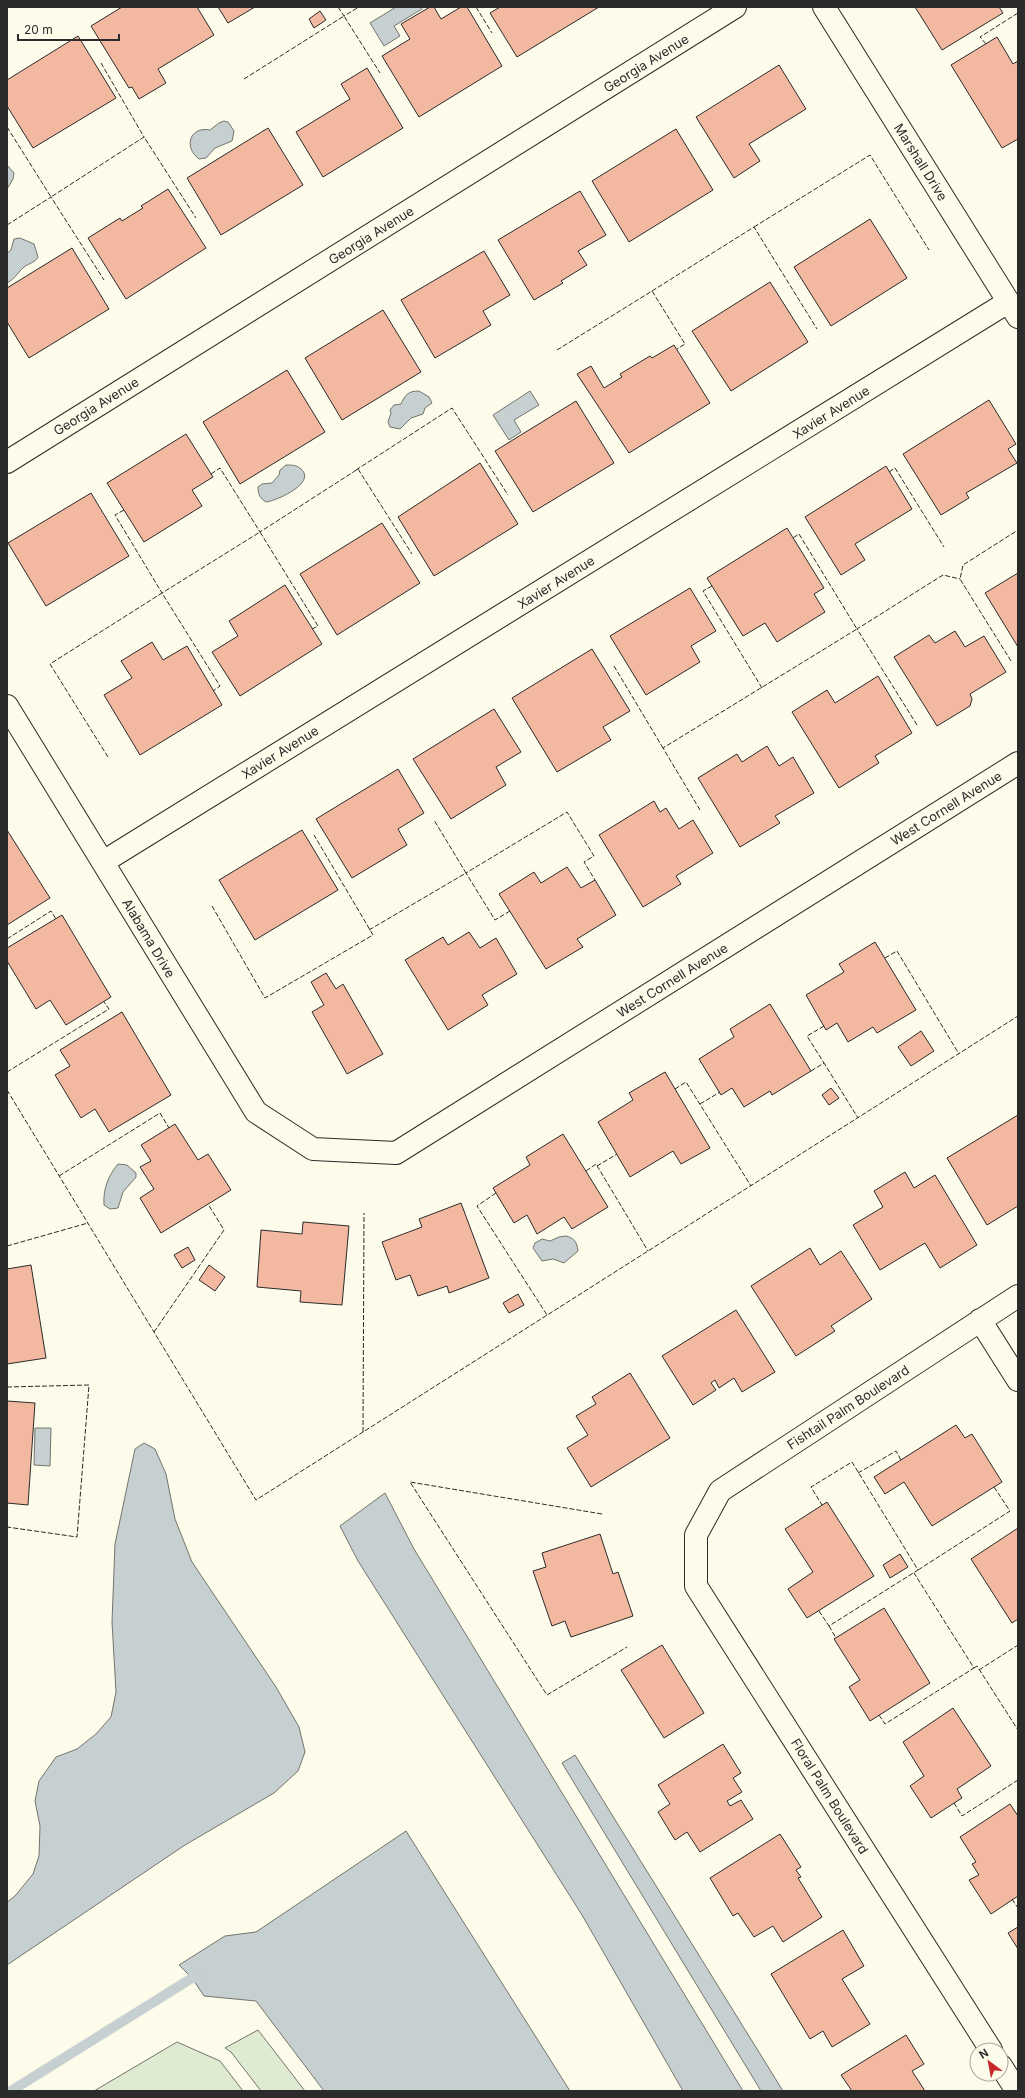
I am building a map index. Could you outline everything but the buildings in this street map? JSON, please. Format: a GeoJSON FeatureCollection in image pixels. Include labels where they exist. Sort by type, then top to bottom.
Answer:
{"type":"FeatureCollection","features":[{"type":"Feature","properties":{"kind":"street","name":"Georgia Avenue"},"geometry":{"type":"LineString","coordinates":[[7,462],[735,7]]}},
{"type":"Feature","properties":{"kind":"street","name":"Marshall Drive"},"geometry":{"type":"LineString","coordinates":[[824,7],[1013,310]]}},
{"type":"Feature","properties":{"kind":"street","name":"Xavier Avenue"},"geometry":{"type":"LineString","coordinates":[[103,862],[1013,310]]}},
{"type":"Feature","properties":{"kind":"street","name":"Alabama Drive"},"geometry":{"type":"LineString","coordinates":[[7,706],[256,1112],[313,1149]]}},
{"type":"Feature","properties":{"kind":"street","name":"West Cornell Avenue"},"geometry":{"type":"LineString","coordinates":[[313,1149],[396,1153],[1018,763]]}},
{"type":"Feature","properties":{"kind":"street","name":"Fishtail Palm Boulevard"},"geometry":{"type":"LineString","coordinates":[[696,1535],[720,1491],[1018,1296]]}},
{"type":"Feature","properties":{"kind":"street"},"geometry":{"type":"LineString","coordinates":[[980,1320],[1018,1380]]}},
{"type":"Feature","properties":{"kind":"street","name":"Floral Palm Boulevard"},"geometry":{"type":"LineString","coordinates":[[696,1535],[696,1586],[986,2042]]}},
{"type":"Feature","properties":{"kind":"street"},"geometry":{"type":"LineString","coordinates":[[1009,2078],[1017,2091]]}},
{"type":"Feature","properties":{"kind":"green space"},"geometry":{"type":"Polygon","coordinates":[[[258,2030],[305,2091],[261,2091],[231,2052],[225,2048],[258,2030]]]}},
{"type":"Feature","properties":{"kind":"green space"},"geometry":{"type":"Polygon","coordinates":[[[177,2042],[220,2061],[243,2091],[94,2091],[177,2042]]]}},
{"type":"Feature","properties":{"kind":"shaded area"},"geometry":{"type":"Polygon","coordinates":[[[396,7],[421,7],[422,9],[394,26],[400,36],[384,46],[370,23],[396,7]]]}},
{"type":"Feature","properties":{"kind":"shaded area"},"geometry":{"type":"Polygon","coordinates":[[[224,121],[228,122],[234,131],[232,141],[215,148],[206,158],[199,159],[191,149],[191,138],[198,131],[210,130],[224,121]]]}},
{"type":"Feature","properties":{"kind":"shaded area"},"geometry":{"type":"Polygon","coordinates":[[[7,165],[14,173],[13,179],[7,189],[7,165]]]}},
{"type":"Feature","properties":{"kind":"shaded area"},"geometry":{"type":"Polygon","coordinates":[[[20,238],[34,244],[38,257],[34,262],[24,267],[12,280],[7,283],[7,253],[11,250],[14,239],[20,238]]]}},
{"type":"Feature","properties":{"kind":"shaded area"},"geometry":{"type":"Polygon","coordinates":[[[419,391],[429,397],[432,403],[425,408],[423,414],[411,418],[400,429],[390,427],[388,422],[391,413],[390,410],[394,405],[401,404],[410,393],[419,391]]]}},
{"type":"Feature","properties":{"kind":"shaded area"},"geometry":{"type":"Polygon","coordinates":[[[530,391],[539,405],[514,420],[521,432],[509,440],[493,415],[530,391]]]}},
{"type":"Feature","properties":{"kind":"shaded area"},"geometry":{"type":"Polygon","coordinates":[[[286,465],[301,469],[304,474],[304,480],[300,485],[286,495],[266,502],[260,496],[258,487],[262,484],[272,483],[279,475],[280,470],[286,465]]]}},
{"type":"Feature","properties":{"kind":"shaded area"},"geometry":{"type":"Polygon","coordinates":[[[118,1164],[127,1165],[136,1173],[136,1177],[123,1192],[118,1208],[110,1209],[104,1205],[105,1188],[111,1173],[118,1164]]]}},
{"type":"Feature","properties":{"kind":"shaded area"},"geometry":{"type":"Polygon","coordinates":[[[566,1236],[575,1241],[578,1251],[564,1263],[553,1259],[542,1261],[533,1248],[535,1243],[542,1239],[550,1241],[566,1236]]]}},
{"type":"Feature","properties":{"kind":"shaded area"},"geometry":{"type":"Polygon","coordinates":[[[35,1428],[51,1428],[50,1466],[34,1465],[35,1428]]]}},
{"type":"Feature","properties":{"kind":"shaded area"},"geometry":{"type":"Polygon","coordinates":[[[144,1443],[155,1449],[166,1474],[175,1519],[192,1562],[276,1687],[299,1727],[305,1752],[298,1771],[274,1793],[185,1845],[7,1965],[7,1902],[15,1896],[33,1874],[39,1856],[40,1826],[35,1801],[39,1781],[56,1757],[77,1749],[96,1734],[111,1717],[116,1692],[112,1622],[115,1544],[135,1449],[144,1443]]]}},
{"type":"Feature","properties":{"kind":"shaded area"},"geometry":{"type":"Polygon","coordinates":[[[385,1493],[414,1549],[743,2091],[683,2091],[582,1915],[358,1561],[340,1526],[385,1493]]]}},
{"type":"Feature","properties":{"kind":"shaded area"},"geometry":{"type":"Polygon","coordinates":[[[575,1755],[783,2091],[761,2091],[562,1763],[575,1755]]]}},
{"type":"Feature","properties":{"kind":"shaded area"},"geometry":{"type":"Polygon","coordinates":[[[406,1831],[570,2091],[324,2091],[256,2001],[204,1996],[192,1978],[179,1965],[225,1936],[256,1932],[406,1831]]]}},
{"type":"Feature","properties":{"kind":"waterway"},"geometry":{"type":"LineString","coordinates":[[11,2091],[192,1978],[206,1977]]}},
{"type":"Feature","properties":{"kind":"fence"},"geometry":{"type":"LineString","coordinates":[[338,7],[344,16],[359,7]]}},
{"type":"Feature","properties":{"kind":"fence"},"geometry":{"type":"LineString","coordinates":[[476,7],[492,33]]}},
{"type":"Feature","properties":{"kind":"fence"},"geometry":{"type":"LineString","coordinates":[[986,44],[980,37],[1018,13]]}},
{"type":"Feature","properties":{"kind":"fence"},"geometry":{"type":"LineString","coordinates":[[244,79],[344,16],[380,73]]}},
{"type":"Feature","properties":{"kind":"fence"},"geometry":{"type":"LineString","coordinates":[[101,63],[144,137]]}},
{"type":"Feature","properties":{"kind":"fence"},"geometry":{"type":"LineString","coordinates":[[7,127],[51,197],[144,137],[196,218]]}},
{"type":"Feature","properties":{"kind":"fence"},"geometry":{"type":"LineString","coordinates":[[754,227],[870,155],[929,250]]}},
{"type":"Feature","properties":{"kind":"fence"},"geometry":{"type":"LineString","coordinates":[[7,225],[51,197],[104,280]]}},
{"type":"Feature","properties":{"kind":"fence"},"geometry":{"type":"LineString","coordinates":[[652,291],[754,227],[817,329]]}},
{"type":"Feature","properties":{"kind":"fence"},"geometry":{"type":"LineString","coordinates":[[557,350],[652,291],[685,344],[677,349]]}},
{"type":"Feature","properties":{"kind":"fence"},"geometry":{"type":"LineString","coordinates":[[356,470],[452,408],[508,495]]}},
{"type":"Feature","properties":{"kind":"fence"},"geometry":{"type":"LineString","coordinates":[[211,474],[220,468],[260,532],[358,469],[412,554]]}},
{"type":"Feature","properties":{"kind":"fence"},"geometry":{"type":"LineString","coordinates":[[889,472],[895,468],[944,547]]}},
{"type":"Feature","properties":{"kind":"fence"},"geometry":{"type":"LineString","coordinates":[[124,510],[115,515],[162,593],[260,532],[318,626],[312,629]]}},
{"type":"Feature","properties":{"kind":"fence"},"geometry":{"type":"LineString","coordinates":[[1011,661],[960,579],[963,565],[1018,530]]}},
{"type":"Feature","properties":{"kind":"fence"},"geometry":{"type":"LineString","coordinates":[[700,810],[663,748],[857,629],[799,534],[793,538]]}},
{"type":"Feature","properties":{"kind":"fence"},"geometry":{"type":"LineString","coordinates":[[917,725],[857,629],[943,575],[960,579]]}},
{"type":"Feature","properties":{"kind":"fence"},"geometry":{"type":"LineString","coordinates":[[712,586],[703,591],[762,688]]}},
{"type":"Feature","properties":{"kind":"fence"},"geometry":{"type":"LineString","coordinates":[[108,757],[50,664],[162,593],[220,686],[213,691]]}},
{"type":"Feature","properties":{"kind":"fence"},"geometry":{"type":"LineString","coordinates":[[614,666],[663,748]]}},
{"type":"Feature","properties":{"kind":"fence"},"geometry":{"type":"LineString","coordinates":[[510,911],[495,920],[466,873],[567,812],[594,856],[584,862],[595,880]]}},
{"type":"Feature","properties":{"kind":"fence"},"geometry":{"type":"LineString","coordinates":[[369,930],[466,873],[434,820]]}},
{"type":"Feature","properties":{"kind":"fence"},"geometry":{"type":"LineString","coordinates":[[212,906],[265,998],[373,935],[314,835]]}},
{"type":"Feature","properties":{"kind":"fence"},"geometry":{"type":"LineString","coordinates":[[7,939],[51,911],[56,919]]}},
{"type":"Feature","properties":{"kind":"fence"},"geometry":{"type":"LineString","coordinates":[[885,958],[897,951],[959,1054]]}},
{"type":"Feature","properties":{"kind":"fence"},"geometry":{"type":"LineString","coordinates":[[7,1072],[109,1009],[104,1002]]}},
{"type":"Feature","properties":{"kind":"fence"},"geometry":{"type":"LineString","coordinates":[[7,1090],[256,1500],[1018,1016]]}},
{"type":"Feature","properties":{"kind":"fence"},"geometry":{"type":"LineString","coordinates":[[824,1026],[807,1036],[824,1063]]}},
{"type":"Feature","properties":{"kind":"fence"},"geometry":{"type":"LineString","coordinates":[[811,1071],[824,1063],[858,1118]]}},
{"type":"Feature","properties":{"kind":"fence"},"geometry":{"type":"LineString","coordinates":[[675,1089],[686,1082],[751,1186]]}},
{"type":"Feature","properties":{"kind":"fence"},"geometry":{"type":"LineString","coordinates":[[700,1104],[720,1092]]}},
{"type":"Feature","properties":{"kind":"fence"},"geometry":{"type":"LineString","coordinates":[[59,1176],[160,1113],[169,1128]]}},
{"type":"Feature","properties":{"kind":"fence"},"geometry":{"type":"LineString","coordinates":[[597,1166],[617,1154]]}},
{"type":"Feature","properties":{"kind":"fence"},"geometry":{"type":"LineString","coordinates":[[586,1171],[596,1164],[648,1251]]}},
{"type":"Feature","properties":{"kind":"fence"},"geometry":{"type":"LineString","coordinates":[[496,1193],[477,1206],[547,1315]]}},
{"type":"Feature","properties":{"kind":"fence"},"geometry":{"type":"LineString","coordinates":[[154,1332],[224,1230],[208,1204]]}},
{"type":"Feature","properties":{"kind":"fence"},"geometry":{"type":"LineString","coordinates":[[363,1432],[364,1213]]}},
{"type":"Feature","properties":{"kind":"fence"},"geometry":{"type":"LineString","coordinates":[[7,1246],[88,1223]]}},
{"type":"Feature","properties":{"kind":"fence"},"geometry":{"type":"LineString","coordinates":[[7,1387],[89,1385],[77,1537],[7,1527]]}},
{"type":"Feature","properties":{"kind":"fence"},"geometry":{"type":"LineString","coordinates":[[858,1473],[896,1451],[901,1460]]}},
{"type":"Feature","properties":{"kind":"fence"},"geometry":{"type":"LineString","coordinates":[[819,1611],[829,1626],[918,1570],[852,1462],[811,1487],[822,1505]]}},
{"type":"Feature","properties":{"kind":"fence"},"geometry":{"type":"LineString","coordinates":[[602,1514],[410,1482],[547,1695],[627,1647]]}},
{"type":"Feature","properties":{"kind":"fence"},"geometry":{"type":"LineString","coordinates":[[918,1570],[1010,1511],[994,1487]]}},
{"type":"Feature","properties":{"kind":"fence"},"geometry":{"type":"LineString","coordinates":[[879,1715],[885,1724],[974,1668],[914,1573]]}},
{"type":"Feature","properties":{"kind":"fence"},"geometry":{"type":"LineString","coordinates":[[829,1626],[836,1638]]}},
{"type":"Feature","properties":{"kind":"fence"},"geometry":{"type":"LineString","coordinates":[[979,1670],[1018,1645]]}},
{"type":"Feature","properties":{"kind":"fence"},"geometry":{"type":"LineString","coordinates":[[974,1668],[977,1666],[1018,1730]]}},
{"type":"Feature","properties":{"kind":"fence"},"geometry":{"type":"LineString","coordinates":[[954,1803],[962,1816],[1018,1780]]}},
{"type":"Feature","properties":{"kind":"fence"},"geometry":{"type":"LineString","coordinates":[[1012,1899],[1018,1908]]}}]}
